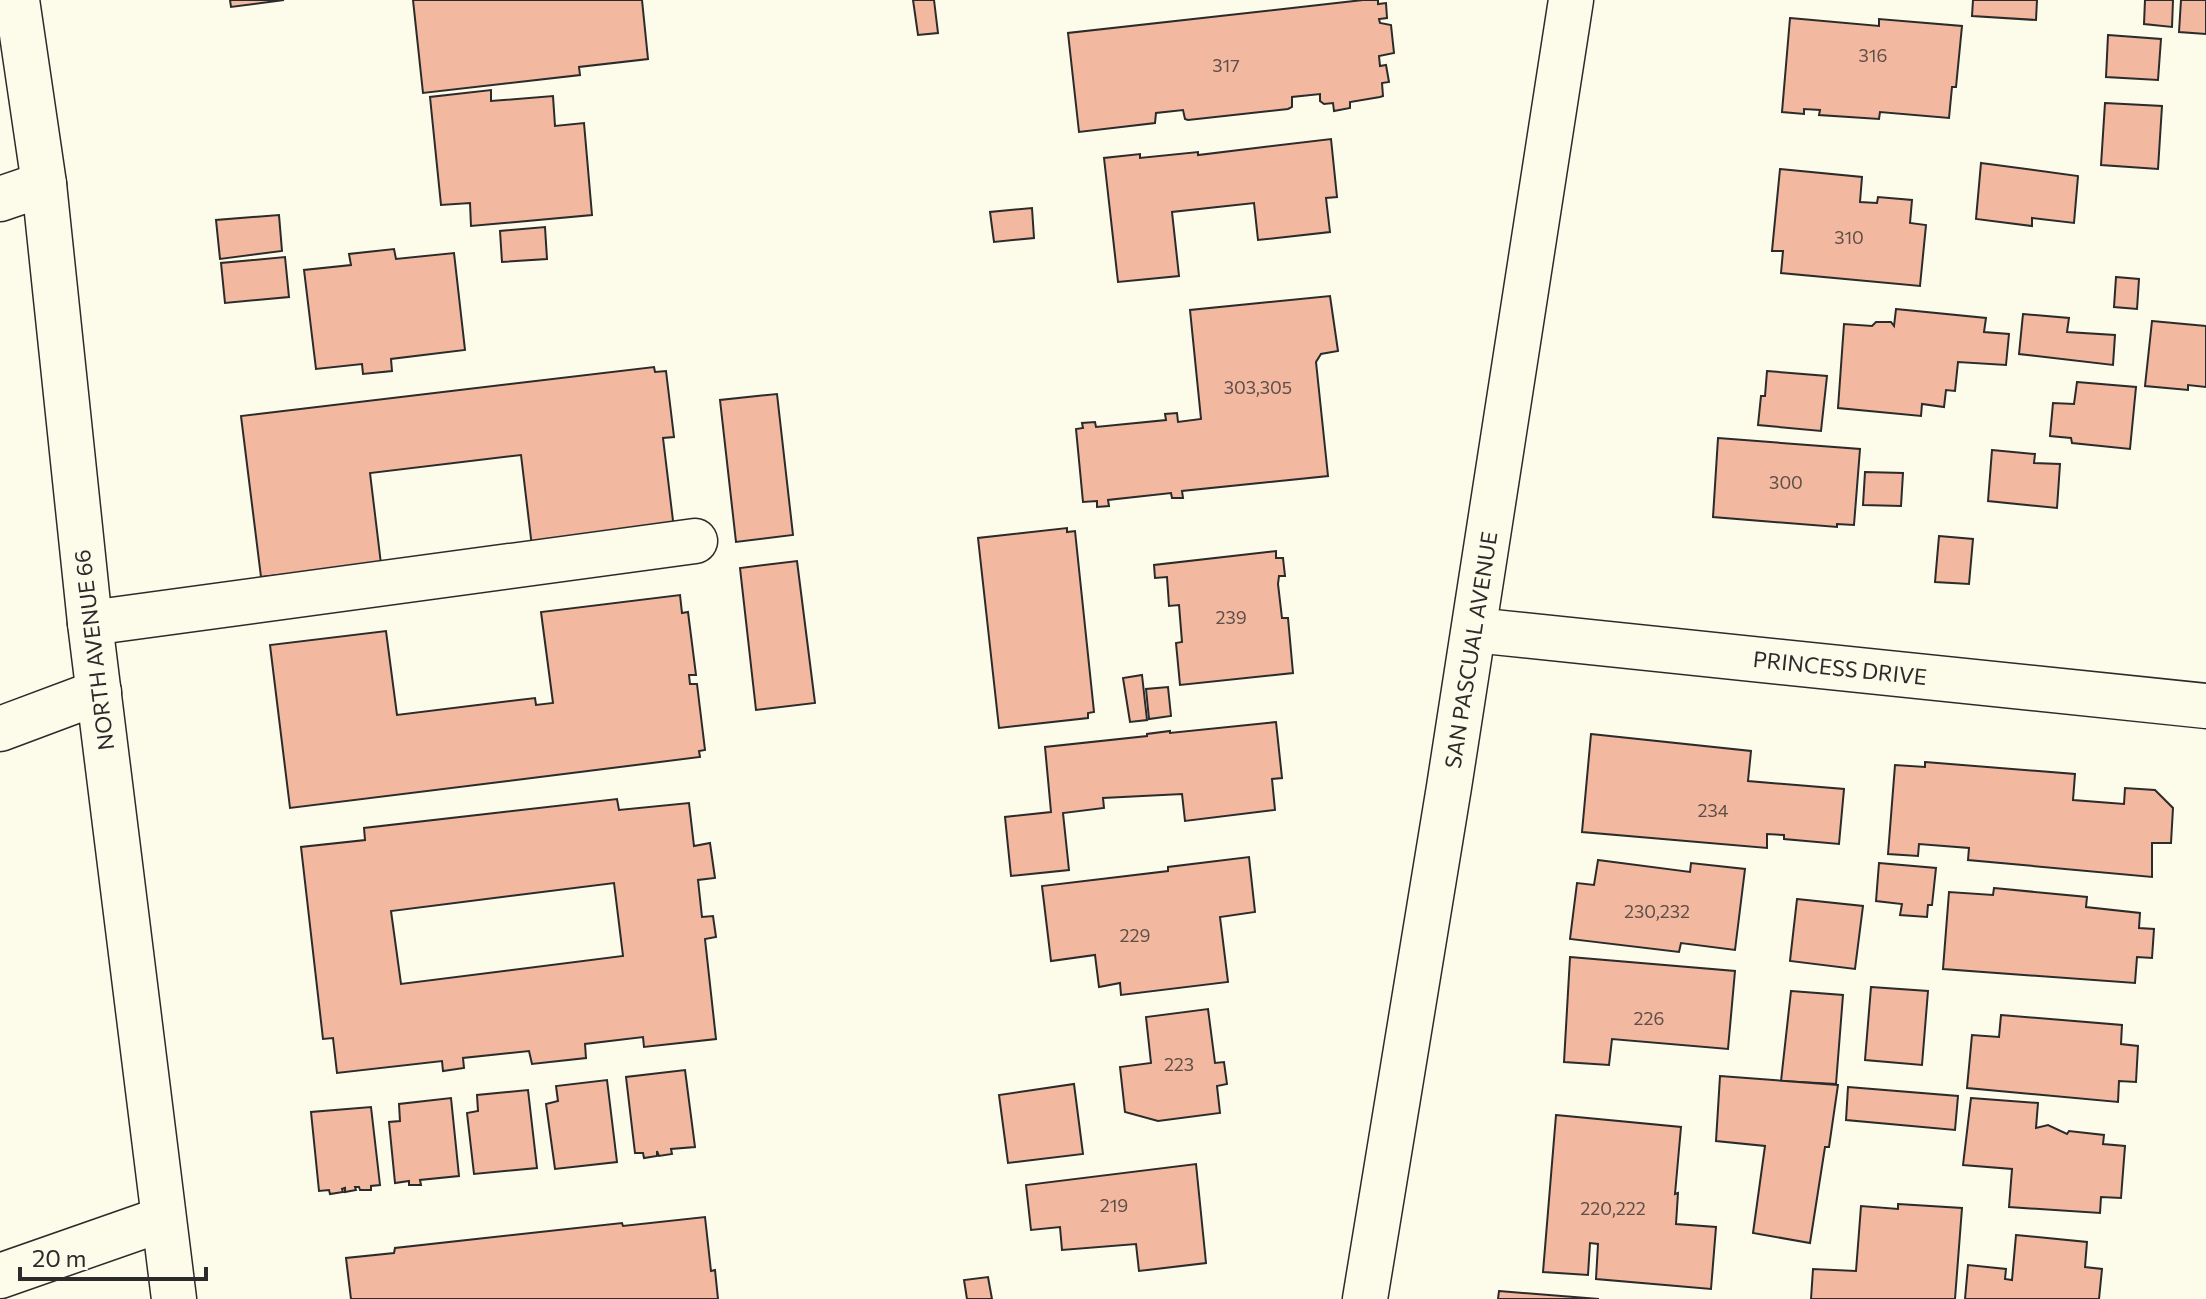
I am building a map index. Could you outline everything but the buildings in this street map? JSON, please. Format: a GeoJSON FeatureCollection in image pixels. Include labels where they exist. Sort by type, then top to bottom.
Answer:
{"type":"FeatureCollection","features":[{"type":"Feature","properties":{"kind":"street","name":"NORTH AVENUE 66"},"geometry":{"type":"LineString","coordinates":[[17,0],[44,184],[90,623],[174,1299]]}},
{"type":"Feature","properties":{"kind":"street","name":"SAN PASCUAL AVENUE"},"geometry":{"type":"LineString","coordinates":[[1365,1299],[1474,630],[1571,0]]}},
{"type":"Feature","properties":{"kind":"street"},"geometry":{"type":"LineString","coordinates":[[0,199],[44,184]]}},
{"type":"Feature","properties":{"kind":"street"},"geometry":{"type":"LineString","coordinates":[[90,623],[695,541]]}},
{"type":"Feature","properties":{"kind":"street","name":"PRINCESS DRIVE"},"geometry":{"type":"LineString","coordinates":[[1474,630],[2206,706]]}},
{"type":"Feature","properties":{"kind":"street"},"geometry":{"type":"LineString","coordinates":[[0,729],[99,692]]}},
{"type":"Feature","properties":{"kind":"street"},"geometry":{"type":"LineString","coordinates":[[0,1276],[163,1219]]}}]}
